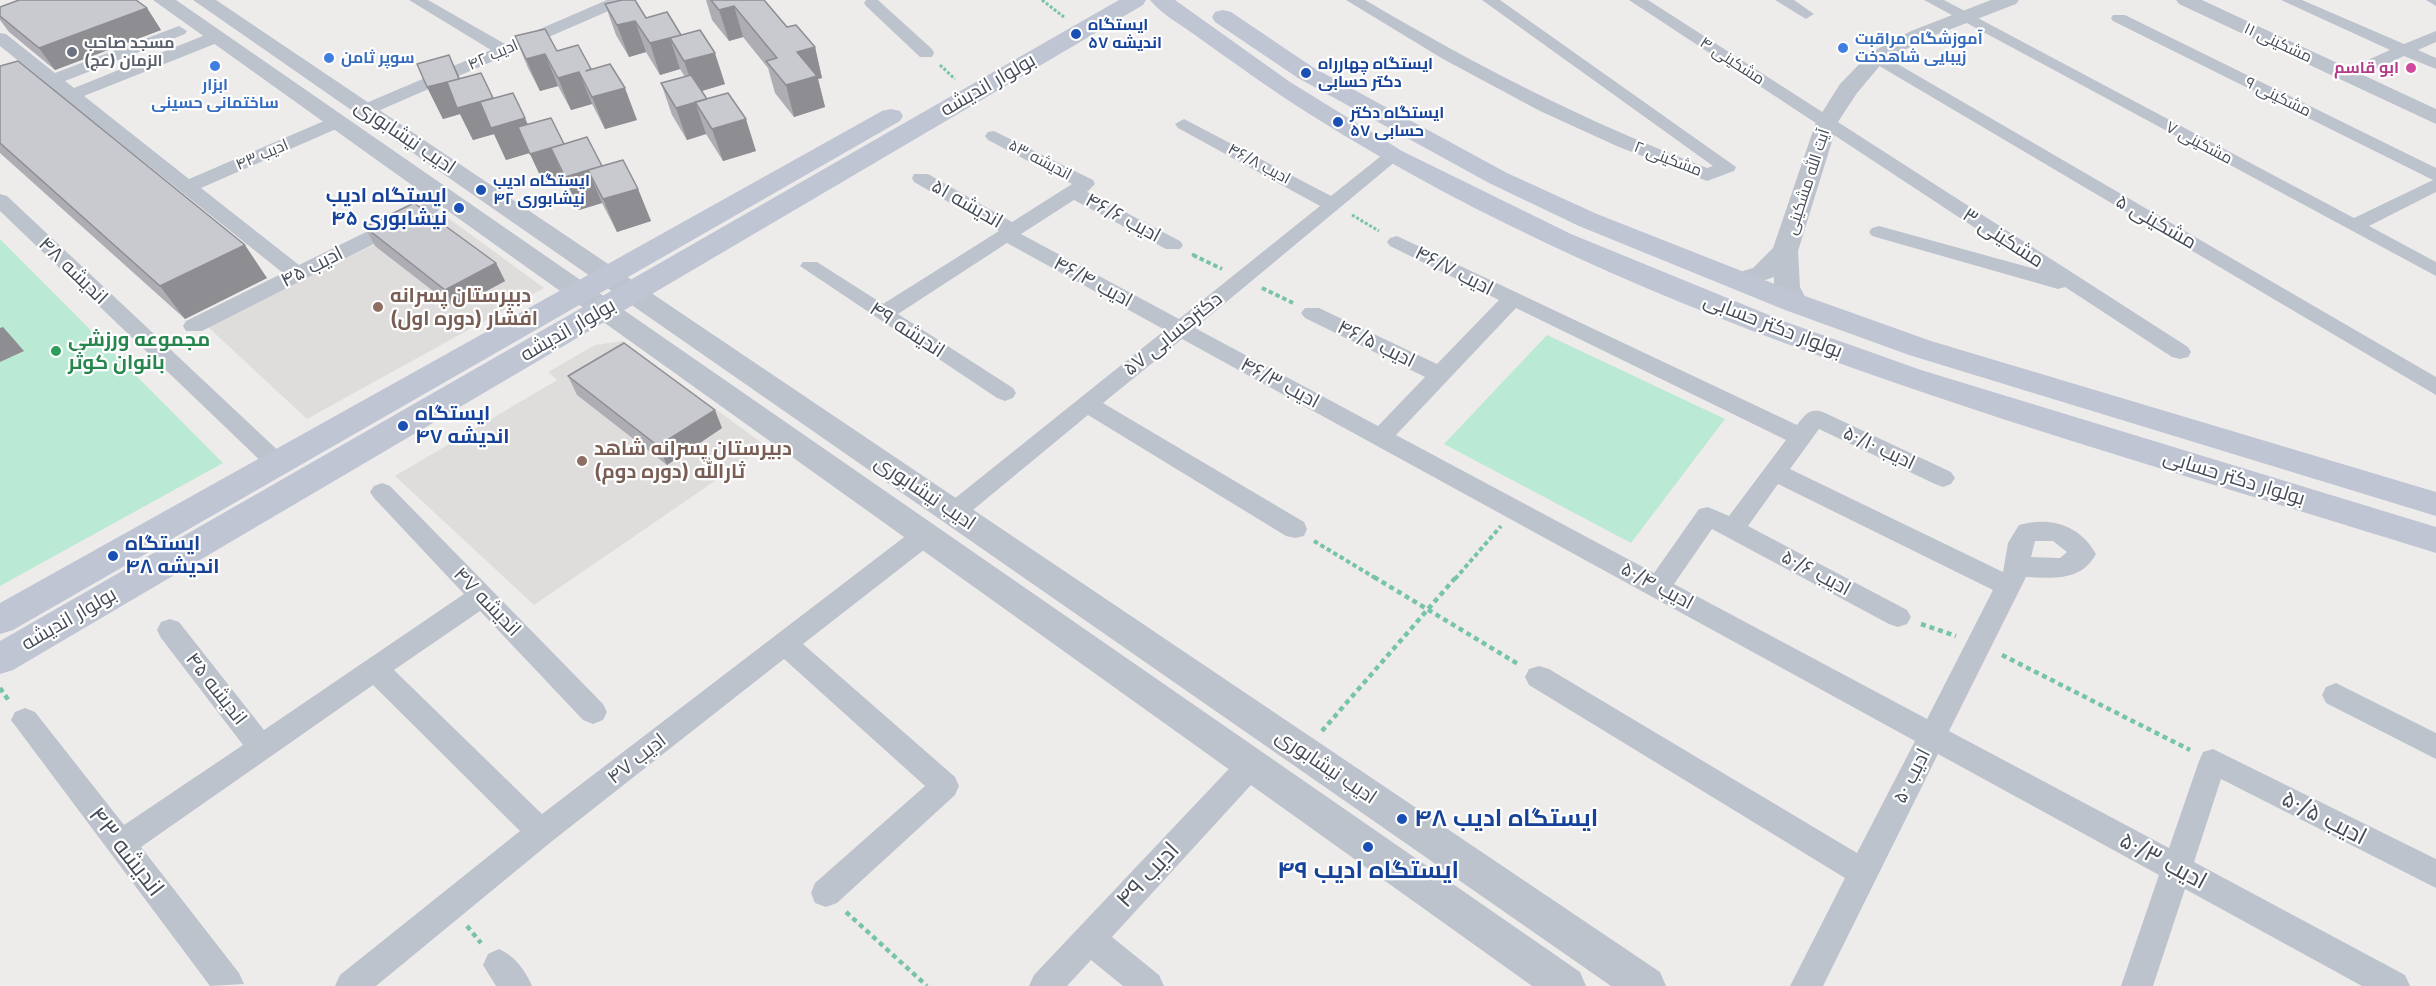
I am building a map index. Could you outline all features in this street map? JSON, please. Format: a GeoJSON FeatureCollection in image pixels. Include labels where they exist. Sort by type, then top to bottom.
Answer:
{"type":"FeatureCollection","features":[{"type":"Feature","properties":{"kind":"main road","name":"بولوار اندیشه"},"geometry":{"type":"LineString","coordinates":[[0,620],[607,276],[1053,9],[1096,0]]}},
{"type":"Feature","properties":{"kind":"main road","name":"بولوار اندیشه"},"geometry":{"type":"LineString","coordinates":[[0,659],[1135,0]]}},
{"type":"Feature","properties":{"kind":"main road","name":"بولوار دکتر حسابی"},"geometry":{"type":"LineString","coordinates":[[1161,0],[1282,87],[1393,156],[1561,240],[1776,329],[1910,377],[2436,540]]}},
{"type":"Feature","properties":{"kind":"main road","name":"بولوار دکتر حسابی"},"geometry":{"type":"LineString","coordinates":[[1214,3],[1237,27],[1306,73],[1498,178],[1588,220],[1795,303],[1920,348],[2436,504]]}},
{"type":"Feature","properties":{"kind":"street","name":"ادیب نیشابوری"},"geometry":{"type":"LineString","coordinates":[[162,0],[1566,986]]}},
{"type":"Feature","properties":{"kind":"street","name":"ادیب نیشابوری"},"geometry":{"type":"LineString","coordinates":[[203,0],[1646,986]]}},
{"type":"Feature","properties":{"kind":"street"},"geometry":{"type":"LineString","coordinates":[[417,0],[503,50]]}},
{"type":"Feature","properties":{"kind":"street","name":"ادیب ۴۲"},"geometry":{"type":"LineString","coordinates":[[365,110],[621,0]]}},
{"type":"Feature","properties":{"kind":"street","name":"مشکینی ۲"},"geometry":{"type":"LineString","coordinates":[[1353,0],[1455,60],[1547,108],[1607,135],[1707,175],[1727,167],[1490,0]]}},
{"type":"Feature","properties":{"kind":"street","name":"مشکینی ۴"},"geometry":{"type":"LineString","coordinates":[[1637,0],[1827,122]]}},
{"type":"Feature","properties":{"kind":"street"},"geometry":{"type":"LineString","coordinates":[[1783,0],[1806,14]]}},
{"type":"Feature","properties":{"kind":"street","name":"مشکینی ۷"},"geometry":{"type":"LineString","coordinates":[[1932,0],[2436,270]]}},
{"type":"Feature","properties":{"kind":"street","name":"آیت الله مشکینی"},"geometry":{"type":"LineString","coordinates":[[1785,251],[1827,122],[1848,89],[1877,57],[1918,35],[2009,0]]}},
{"type":"Feature","properties":{"kind":"street","name":"مشکینی ۱۱"},"geometry":{"type":"LineString","coordinates":[[2186,0],[2436,117]]}},
{"type":"Feature","properties":{"kind":"street"},"geometry":{"type":"LineString","coordinates":[[2289,0],[2436,64]]}},
{"type":"Feature","properties":{"kind":"street"},"geometry":{"type":"LineString","coordinates":[[870,1],[926,53]]}},
{"type":"Feature","properties":{"kind":"street","name":"مشکینی ۹"},"geometry":{"type":"LineString","coordinates":[[2119,18],[2436,175]]}},
{"type":"Feature","properties":{"kind":"street"},"geometry":{"type":"LineString","coordinates":[[0,100],[179,31]]}},
{"type":"Feature","properties":{"kind":"street"},"geometry":{"type":"LineString","coordinates":[[2347,76],[2436,36]]}},
{"type":"Feature","properties":{"kind":"street"},"geometry":{"type":"LineString","coordinates":[[0,38],[297,274]]}},
{"type":"Feature","properties":{"kind":"street"},"geometry":{"type":"LineString","coordinates":[[71,95],[216,38]]}},
{"type":"Feature","properties":{"kind":"street","name":"مشکینی ۵"},"geometry":{"type":"LineString","coordinates":[[1877,57],[2436,387]]}},
{"type":"Feature","properties":{"kind":"street","name":"ادیب ۴۳"},"geometry":{"type":"LineString","coordinates":[[187,187],[337,122]]}},
{"type":"Feature","properties":{"kind":"street","name":"مشکینی ۳"},"geometry":{"type":"LineString","coordinates":[[1827,122],[2180,352]]}},
{"type":"Feature","properties":{"kind":"street","name":"ادیب ۴۶/۸"},"geometry":{"type":"LineString","coordinates":[[1184,124],[1334,205]]}},
{"type":"Feature","properties":{"kind":"street","name":"اندیشه ۵۳"},"geometry":{"type":"LineString","coordinates":[[994,136],[1080,188]]}},
{"type":"Feature","properties":{"kind":"street","name":"دکترحسابی ۵۷"},"geometry":{"type":"LineString","coordinates":[[953,513],[1393,156]]}},
{"type":"Feature","properties":{"kind":"street","name":"اندیشه ۵۱"},"geometry":{"type":"LineString","coordinates":[[921,178],[1010,233]]}},
{"type":"Feature","properties":{"kind":"street"},"geometry":{"type":"LineString","coordinates":[[2354,226],[2436,184]]}},
{"type":"Feature","properties":{"kind":"street"},"geometry":{"type":"LineString","coordinates":[[883,314],[1080,188]]}},
{"type":"Feature","properties":{"kind":"street","name":"ادیب ۴۶/۶"},"geometry":{"type":"LineString","coordinates":[[1080,188],[1173,245]]}},
{"type":"Feature","properties":{"kind":"street","name":"اندیشه ۴۸"},"geometry":{"type":"LineString","coordinates":[[0,200],[152,347],[277,463]]}},
{"type":"Feature","properties":{"kind":"street","name":"ادیب ۴۵"},"geometry":{"type":"LineString","coordinates":[[194,326],[429,208]]}},
{"type":"Feature","properties":{"kind":"street"},"geometry":{"type":"LineString","coordinates":[[1879,232],[2081,289]]}},
{"type":"Feature","properties":{"kind":"street","name":"ادیب ۴۶/۴"},"geometry":{"type":"LineString","coordinates":[[1010,233],[1180,329]]}},
{"type":"Feature","properties":{"kind":"street","name":"ادیب ۴۶/۷"},"geometry":{"type":"LineString","coordinates":[[1397,242],[1511,300],[1808,428]]}},
{"type":"Feature","properties":{"kind":"street"},"geometry":{"type":"LineString","coordinates":[[1739,281],[1762,274],[1785,251]]}},
{"type":"Feature","properties":{"kind":"street"},"geometry":{"type":"LineString","coordinates":[[1785,251],[1787,287],[1795,303]]}},
{"type":"Feature","properties":{"kind":"street","name":"اندیشه ۴۹"},"geometry":{"type":"LineString","coordinates":[[810,266],[1005,393]]}},
{"type":"Feature","properties":{"kind":"street"},"geometry":{"type":"LineString","coordinates":[[1381,437],[1511,300]]}},
{"type":"Feature","properties":{"kind":"street","name":"ادیب ۴۶/۵"},"geometry":{"type":"LineString","coordinates":[[1312,313],[1440,375]]}},
{"type":"Feature","properties":{"kind":"street","name":"ادیب ۴۶/۳"},"geometry":{"type":"LineString","coordinates":[[1180,329],[1381,437]]}},
{"type":"Feature","properties":{"kind":"street"},"geometry":{"type":"LineString","coordinates":[[1087,404],[1295,529]]}},
{"type":"Feature","properties":{"kind":"street"},"geometry":{"type":"LineString","coordinates":[[1733,528],[1808,428]]}},
{"type":"Feature","properties":{"kind":"street","name":"ادیب ۵۰/۱۰"},"geometry":{"type":"LineString","coordinates":[[1808,428],[1943,478]]}},
{"type":"Feature","properties":{"kind":"street","name":"ادیب ۵۰/۴"},"geometry":{"type":"LineString","coordinates":[[1381,437],[1932,736]]}},
{"type":"Feature","properties":{"kind":"street","name":"ادیب ۵۰"},"geometry":{"type":"LineString","coordinates":[[1776,473],[2013,576],[1806,986]]}},
{"type":"Feature","properties":{"kind":"street","name":"اندیشه ۴۷"},"geometry":{"type":"LineString","coordinates":[[382,492],[593,712]]}},
{"type":"Feature","properties":{"kind":"street","name":"ادیب ۵۰/۶"},"geometry":{"type":"LineString","coordinates":[[1658,587],[1708,516],[1898,617]]}},
{"type":"Feature","properties":{"kind":"street","name":"ادیب ۴۷"},"geometry":{"type":"LineString","coordinates":[[351,986],[541,832],[925,536]]}},
{"type":"Feature","properties":{"kind":"street"},"geometry":{"type":"LineString","coordinates":[[120,845],[481,596]]}},
{"type":"Feature","properties":{"kind":"street","name":"اندیشه ۴۵"},"geometry":{"type":"LineString","coordinates":[[170,630],[262,748]]}},
{"type":"Feature","properties":{"kind":"street"},"geometry":{"type":"LineString","coordinates":[[785,644],[945,786],[826,893]]}},
{"type":"Feature","properties":{"kind":"street"},"geometry":{"type":"LineString","coordinates":[[375,669],[541,832]]}},
{"type":"Feature","properties":{"kind":"street"},"geometry":{"type":"LineString","coordinates":[[1539,677],[1863,873]]}},
{"type":"Feature","properties":{"kind":"street"},"geometry":{"type":"LineString","coordinates":[[2336,695],[2436,747]]}},
{"type":"Feature","properties":{"kind":"street","name":"اندیشه ۴۳"},"geometry":{"type":"LineString","coordinates":[[25,720],[228,984]]}},
{"type":"Feature","properties":{"kind":"street","name":"ادیب ۵۰/۳"},"geometry":{"type":"LineString","coordinates":[[1932,736],[2394,986]]}},
{"type":"Feature","properties":{"kind":"street"},"geometry":{"type":"LineString","coordinates":[[2137,986],[2212,761]]}},
{"type":"Feature","properties":{"kind":"street","name":"ادیب ۵۰/۵"},"geometry":{"type":"LineString","coordinates":[[2212,761],[2436,874]]}},
{"type":"Feature","properties":{"kind":"street","name":"ادیب ۴۹"},"geometry":{"type":"LineString","coordinates":[[1045,986],[1251,765]]}},
{"type":"Feature","properties":{"kind":"street"},"geometry":{"type":"LineString","coordinates":[[1464,914],[1490,879]]}},
{"type":"Feature","properties":{"kind":"street"},"geometry":{"type":"LineString","coordinates":[[1090,939],[1148,986]]}},
{"type":"Feature","properties":{"kind":"path"},"geometry":{"type":"LineString","coordinates":[[1334,205],[1397,242]]}},
{"type":"Feature","properties":{"kind":"path"},"geometry":{"type":"LineString","coordinates":[[1303,752],[1515,510]]}},
{"type":"Feature","properties":{"kind":"path"},"geometry":{"type":"LineString","coordinates":[[1295,529],[1539,677]]}},
{"type":"Feature","properties":{"kind":"path"},"geometry":{"type":"LineString","coordinates":[[1898,617],[1979,644],[2212,761]]}},
{"type":"Feature","properties":{"kind":"path"},"geometry":{"type":"LineString","coordinates":[[826,893],[927,986]]}},
{"type":"Feature","properties":{"kind":"path"},"geometry":{"type":"LineString","coordinates":[[450,905],[508,975]]}},
{"type":"Feature","properties":{"kind":"shaded area","name":"دبیرستان پسرانه افشار (دوره اول)"},"geometry":{"type":"Polygon","coordinates":[[[440,212],[544,288],[307,419],[208,327],[440,212]]]}},
{"type":"Feature","properties":{"kind":"shaded area","name":"دبیرستان پسرانه شاهد ثارالله (دوره دوم)"},"geometry":{"type":"Polygon","coordinates":[[[623,341],[766,446],[534,605],[395,476],[557,380],[548,372],[595,345],[623,341]]]}},
{"type":"Feature","properties":{"kind":"green space","name":"مجموعه ورزشی بانوان کوثر"},"geometry":{"type":"Polygon","coordinates":[[[0,239],[223,463],[0,586],[0,239]]]}},
{"type":"Feature","properties":{"kind":"green space"},"geometry":{"type":"Polygon","coordinates":[[[1547,335],[1725,419],[1631,543],[1444,444],[1547,335]]]}},
{"type":"Feature","properties":{"kind":"building"},"geometry":{"type":"Polygon","coordinates":[[[19,0],[136,0],[147,8],[39,48],[0,16],[0,7],[19,0]]]}},
{"type":"Feature","properties":{"kind":"building"},"geometry":{"type":"Polygon","coordinates":[[[635,0],[646,18],[667,12],[681,35],[650,43],[635,21],[617,25],[605,4],[635,0]]]}},
{"type":"Feature","properties":{"kind":"building"},"geometry":{"type":"Polygon","coordinates":[[[711,0],[764,0],[787,27],[796,25],[815,47],[797,52],[817,76],[786,85],[766,61],[777,58],[734,6],[719,10],[711,0]]]}},
{"type":"Feature","properties":{"kind":"building"},"geometry":{"type":"Polygon","coordinates":[[[545,29],[557,51],[578,45],[591,69],[586,71],[610,64],[625,88],[592,97],[579,72],[558,78],[545,54],[526,59],[515,36],[545,29]]]}},
{"type":"Feature","properties":{"kind":"building"},"geometry":{"type":"Polygon","coordinates":[[[700,30],[715,53],[684,61],[670,38],[700,30]]]}},
{"type":"Feature","properties":{"kind":"building"},"geometry":{"type":"Polygon","coordinates":[[[449,55],[459,79],[427,87],[417,64],[449,55]]]}},
{"type":"Feature","properties":{"kind":"building"},"geometry":{"type":"Polygon","coordinates":[[[18,61],[245,245],[160,286],[0,143],[0,66],[18,61]]]}},
{"type":"Feature","properties":{"kind":"building"},"geometry":{"type":"Polygon","coordinates":[[[481,73],[493,98],[457,108],[447,82],[481,73]]]}},
{"type":"Feature","properties":{"kind":"building"},"geometry":{"type":"Polygon","coordinates":[[[691,75],[707,99],[676,108],[661,83],[691,75]]]}},
{"type":"Feature","properties":{"kind":"building"},"geometry":{"type":"Polygon","coordinates":[[[513,93],[525,118],[491,128],[480,102],[513,93]]]}},
{"type":"Feature","properties":{"kind":"building"},"geometry":{"type":"Polygon","coordinates":[[[728,93],[746,119],[712,129],[695,102],[728,93]]]}},
{"type":"Feature","properties":{"kind":"building"},"geometry":{"type":"Polygon","coordinates":[[[551,118],[564,144],[530,154],[518,127],[551,118]]]}},
{"type":"Feature","properties":{"kind":"building"},"geometry":{"type":"Polygon","coordinates":[[[587,137],[602,166],[565,177],[551,148],[587,137]]]}},
{"type":"Feature","properties":{"kind":"building"},"geometry":{"type":"Polygon","coordinates":[[[623,160],[638,189],[603,199],[588,170],[623,160]]]}},
{"type":"Feature","properties":{"kind":"building"},"geometry":{"type":"Polygon","coordinates":[[[414,203],[496,263],[445,290],[365,227],[414,203]]]}},
{"type":"Feature","properties":{"kind":"building"},"geometry":{"type":"Polygon","coordinates":[[[624,343],[715,410],[658,446],[568,376],[624,343]]]}},
{"type":"Feature","properties":{"kind":"place","name":"ایستگاه اندیشه ۵۷"},"geometry":{"type":"Point","coordinates":[1076,34]}},
{"type":"Feature","properties":{"kind":"place","name":"آموزشگاه مراقبت زیبایی شاهدخت"},"geometry":{"type":"Point","coordinates":[1843,48]}},
{"type":"Feature","properties":{"kind":"place","name":"مسجد صاحب الزمان (عج)"},"geometry":{"type":"Point","coordinates":[72,52]}},
{"type":"Feature","properties":{"kind":"place","name":"سوپر ثامن"},"geometry":{"type":"Point","coordinates":[329,58]}},
{"type":"Feature","properties":{"kind":"place","name":"ابزار ساختمانی حسینی"},"geometry":{"type":"Point","coordinates":[215,66]}},
{"type":"Feature","properties":{"kind":"place","name":"ابو قاسم"},"geometry":{"type":"Point","coordinates":[2411,68]}},
{"type":"Feature","properties":{"kind":"place","name":"ایستگاه چهارراه دکتر حسابی"},"geometry":{"type":"Point","coordinates":[1306,73]}},
{"type":"Feature","properties":{"kind":"place","name":"ایستگاه دکتر حسابی ۵۷"},"geometry":{"type":"Point","coordinates":[1338,122]}},
{"type":"Feature","properties":{"kind":"place","name":"ایستگاه ادیب نیشابوری ۴۲"},"geometry":{"type":"Point","coordinates":[481,190]}},
{"type":"Feature","properties":{"kind":"place","name":"ایستگاه ادیب نیشابوری ۴۵"},"geometry":{"type":"Point","coordinates":[459,208]}},
{"type":"Feature","properties":{"kind":"place","name":"دبیرستان پسرانه افشار (دوره اول)"},"geometry":{"type":"Point","coordinates":[378,307]}},
{"type":"Feature","properties":{"kind":"place","name":"مجموعه ورزشی بانوان کوثر"},"geometry":{"type":"Point","coordinates":[56,351]}},
{"type":"Feature","properties":{"kind":"place","name":"ایستگاه اندیشه ۴۷"},"geometry":{"type":"Point","coordinates":[403,426]}},
{"type":"Feature","properties":{"kind":"place","name":"دبیرستان پسرانه شاهد ثارالله (دوره دوم)"},"geometry":{"type":"Point","coordinates":[582,461]}},
{"type":"Feature","properties":{"kind":"place","name":"ایستگاه اندیشه ۴۸"},"geometry":{"type":"Point","coordinates":[113,556]}},
{"type":"Feature","properties":{"kind":"place","name":"ایستگاه ادیب ۴۸"},"geometry":{"type":"Point","coordinates":[1402,819]}},
{"type":"Feature","properties":{"kind":"place","name":"ایستگاه ادیب ۴۹"},"geometry":{"type":"Point","coordinates":[1368,847]}}]}
